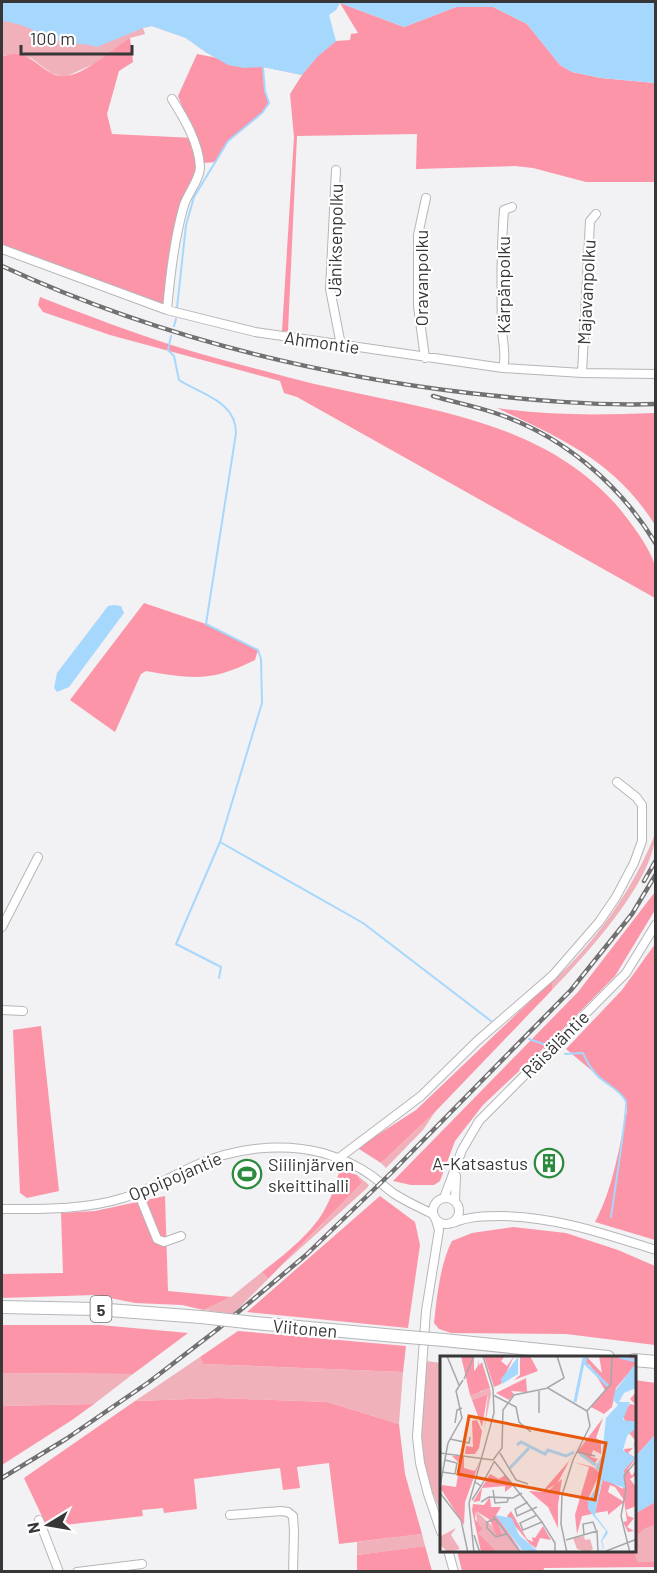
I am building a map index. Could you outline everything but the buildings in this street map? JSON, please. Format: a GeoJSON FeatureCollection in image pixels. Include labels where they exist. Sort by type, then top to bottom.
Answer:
{"type":"FeatureCollection","features":[{"type":"Feature","properties":{"kind":"highway","name":"Viitonen"},"geometry":{"type":"LineString","coordinates":[[2,1307],[83,1308],[201,1317],[598,1356]]}},
{"type":"Feature","properties":{"kind":"highway"},"geometry":{"type":"LineString","coordinates":[[636,1360],[656,1362]]}},
{"type":"Feature","properties":{"kind":"street"},"geometry":{"type":"LineString","coordinates":[[167,310],[178,229],[185,202],[200,169],[192,138],[184,118],[172,99]]}},
{"type":"Feature","properties":{"kind":"street","name":"Jäniksenpolku"},"geometry":{"type":"LineString","coordinates":[[336,170],[330,289],[341,345]]}},
{"type":"Feature","properties":{"kind":"street","name":"Oravanpolku"},"geometry":{"type":"LineString","coordinates":[[425,358],[418,306],[418,235],[426,198]]}},
{"type":"Feature","properties":{"kind":"street","name":"Kärpänpolku"},"geometry":{"type":"LineString","coordinates":[[504,368],[506,362],[502,336],[500,263],[504,210],[512,207]]}},
{"type":"Feature","properties":{"kind":"street","name":"Majavanpolku"},"geometry":{"type":"LineString","coordinates":[[582,374],[590,220],[596,214]]}},
{"type":"Feature","properties":{"kind":"street","name":"Ahmontie"},"geometry":{"type":"LineString","coordinates":[[2,249],[167,310],[255,332],[504,368],[582,374],[656,374]]}},
{"type":"Feature","properties":{"kind":"street"},"geometry":{"type":"LineString","coordinates":[[339,1158],[421,1096],[477,1041],[553,975],[599,922],[629,871],[642,841],[642,805],[636,797],[617,782]]}},
{"type":"Feature","properties":{"kind":"street"},"geometry":{"type":"LineString","coordinates":[[2,927],[38,857]]}},
{"type":"Feature","properties":{"kind":"street","name":"Räisäläntie"},"geometry":{"type":"LineString","coordinates":[[441,1199],[462,1150],[479,1120],[626,973],[656,924]]}},
{"type":"Feature","properties":{"kind":"street"},"geometry":{"type":"LineString","coordinates":[[2,1010],[23,1011]]}},
{"type":"Feature","properties":{"kind":"street","name":"Oppipojantie"},"geometry":{"type":"LineString","coordinates":[[2,1209],[90,1206],[138,1192],[221,1155],[277,1148],[305,1150],[339,1158],[373,1176],[393,1193],[435,1217]]}},
{"type":"Feature","properties":{"kind":"street"},"geometry":{"type":"LineString","coordinates":[[436,1252],[443,1231],[460,1213],[457,1203],[457,1166]]}},
{"type":"Feature","properties":{"kind":"street"},"geometry":{"type":"LineString","coordinates":[[138,1192],[157,1239],[164,1242],[181,1236]]}},
{"type":"Feature","properties":{"kind":"street"},"geometry":{"type":"LineString","coordinates":[[440,1529],[420,1463],[417,1437],[426,1311],[439,1230],[434,1206],[441,1199]]}},
{"type":"Feature","properties":{"kind":"street"},"geometry":{"type":"LineString","coordinates":[[408,1202],[441,1199],[457,1203],[465,1210],[489,1216]]}},
{"type":"Feature","properties":{"kind":"street"},"geometry":{"type":"LineString","coordinates":[[435,1217],[440,1223],[451,1224],[472,1216],[553,1220],[656,1250]]}},
{"type":"Feature","properties":{"kind":"street"},"geometry":{"type":"LineString","coordinates":[[230,1515],[281,1511],[293,1516],[293,1572]]}},
{"type":"Feature","properties":{"kind":"street"},"geometry":{"type":"LineString","coordinates":[[39,1520],[59,1572]]}},
{"type":"Feature","properties":{"kind":"street"},"geometry":{"type":"LineString","coordinates":[[448,1552],[454,1572]]}},
{"type":"Feature","properties":{"kind":"street"},"geometry":{"type":"LineString","coordinates":[[77,1572],[142,1564]]}},
{"type":"Feature","properties":{"kind":"shaded area"},"geometry":{"type":"Polygon","coordinates":[[[2,2],[336,41],[317,57],[302,75],[263,67],[244,68],[207,53],[186,38],[152,26],[143,28],[145,34],[130,38],[96,63],[65,77],[51,73],[31,58],[6,55],[2,57],[2,2]]]}},
{"type":"Feature","properties":{"kind":"shaded area"},"geometry":{"type":"Polygon","coordinates":[[[340,3],[404,27],[456,7],[493,7],[527,24],[560,65],[572,72],[601,78],[655,83],[655,182],[586,182],[533,168],[515,166],[416,169],[417,134],[297,136],[288,331],[282,331],[294,137],[290,94],[317,57],[336,41],[350,40],[351,34],[358,33],[340,3]]]}},
{"type":"Feature","properties":{"kind":"shaded area"},"geometry":{"type":"Polygon","coordinates":[[[130,38],[133,62],[119,71],[107,114],[112,134],[194,138],[178,96],[197,54],[263,67],[265,91],[269,103],[262,113],[228,141],[216,162],[203,163],[185,202],[167,310],[2,249],[2,57],[12,54],[21,55],[58,76],[66,76],[82,71],[130,38]]]}},
{"type":"Feature","properties":{"kind":"shaded area"},"geometry":{"type":"Polygon","coordinates":[[[40,297],[127,330],[194,352],[331,388],[420,406],[465,418],[508,432],[548,451],[586,476],[619,508],[635,529],[654,562],[655,598],[297,397],[284,393],[280,381],[110,335],[43,312],[38,305],[40,297]]]}},
{"type":"Feature","properties":{"kind":"shaded area"},"geometry":{"type":"Polygon","coordinates":[[[497,408],[556,414],[655,413],[655,525],[623,484],[605,468],[565,442],[497,408]]]}},
{"type":"Feature","properties":{"kind":"shaded area"},"geometry":{"type":"Polygon","coordinates":[[[144,603],[206,624],[258,650],[255,660],[214,675],[190,677],[146,671],[141,674],[115,732],[70,700],[144,603]]]}},
{"type":"Feature","properties":{"kind":"shaded area"},"geometry":{"type":"Polygon","coordinates":[[[655,834],[652,853],[631,895],[599,938],[552,990],[552,982],[583,950],[612,914],[636,874],[655,834]]]}},
{"type":"Feature","properties":{"kind":"shaded area"},"geometry":{"type":"Polygon","coordinates":[[[655,892],[655,910],[615,976],[483,1105],[455,1141],[440,1181],[434,1185],[411,1185],[393,1181],[578,992],[655,892]]]}},
{"type":"Feature","properties":{"kind":"shaded area"},"geometry":{"type":"Polygon","coordinates":[[[655,944],[655,1240],[595,1222],[615,1168],[627,1103],[621,1095],[566,1049],[622,990],[655,944]]]}},
{"type":"Feature","properties":{"kind":"shaded area"},"geometry":{"type":"Polygon","coordinates":[[[552,982],[552,990],[435,1112],[381,1163],[359,1149],[416,1110],[552,982]]]}},
{"type":"Feature","properties":{"kind":"shaded area"},"geometry":{"type":"Polygon","coordinates":[[[41,1026],[59,1191],[27,1198],[20,1193],[13,1030],[41,1026]]]}},
{"type":"Feature","properties":{"kind":"shaded area"},"geometry":{"type":"Polygon","coordinates":[[[435,1112],[423,1130],[386,1168],[381,1163],[435,1112]]]}},
{"type":"Feature","properties":{"kind":"shaded area"},"geometry":{"type":"Polygon","coordinates":[[[340,1170],[357,1175],[362,1183],[268,1279],[262,1272],[298,1242],[322,1215],[340,1170]]]}},
{"type":"Feature","properties":{"kind":"shaded area"},"geometry":{"type":"Polygon","coordinates":[[[357,1175],[369,1185],[367,1188],[282,1265],[362,1183],[357,1175]]]}},
{"type":"Feature","properties":{"kind":"shaded area"},"geometry":{"type":"Polygon","coordinates":[[[165,1196],[168,1291],[231,1297],[204,1310],[182,1305],[135,1303],[95,1295],[2,1298],[2,1274],[63,1273],[61,1213],[95,1211],[165,1196]]]}},
{"type":"Feature","properties":{"kind":"shaded area"},"geometry":{"type":"Polygon","coordinates":[[[380,1196],[415,1222],[420,1245],[408,1328],[247,1312],[380,1196]]]}},
{"type":"Feature","properties":{"kind":"shaded area"},"geometry":{"type":"Polygon","coordinates":[[[513,1227],[566,1233],[618,1250],[655,1266],[655,1345],[566,1334],[451,1333],[439,1329],[434,1323],[438,1292],[442,1270],[452,1241],[472,1233],[513,1227]]]}},
{"type":"Feature","properties":{"kind":"shaded area"},"geometry":{"type":"Polygon","coordinates":[[[262,1272],[268,1279],[233,1314],[204,1310],[231,1297],[262,1272]]]}},
{"type":"Feature","properties":{"kind":"shaded area"},"geometry":{"type":"Polygon","coordinates":[[[2,1325],[100,1325],[188,1333],[133,1374],[2,1373],[2,1325]]]}},
{"type":"Feature","properties":{"kind":"shaded area"},"geometry":{"type":"Polygon","coordinates":[[[238,1331],[406,1346],[403,1372],[203,1364],[200,1357],[238,1331]]]}},
{"type":"Feature","properties":{"kind":"shaded area"},"geometry":{"type":"Polygon","coordinates":[[[200,1357],[203,1364],[403,1372],[399,1424],[327,1402],[218,1398],[135,1401],[200,1357]]]}},
{"type":"Feature","properties":{"kind":"shaded area"},"geometry":{"type":"Polygon","coordinates":[[[426,1361],[440,1363],[440,1511],[428,1482],[421,1445],[426,1361]]]}},
{"type":"Feature","properties":{"kind":"shaded area"},"geometry":{"type":"Polygon","coordinates":[[[2,1373],[133,1374],[94,1404],[2,1406],[2,1373]]]}},
{"type":"Feature","properties":{"kind":"shaded area"},"geometry":{"type":"Polygon","coordinates":[[[636,1380],[656,1383],[655,1435],[636,1456],[636,1380]]]}},
{"type":"Feature","properties":{"kind":"shaded area"},"geometry":{"type":"Polygon","coordinates":[[[218,1398],[327,1402],[399,1424],[405,1474],[422,1534],[339,1544],[329,1463],[297,1467],[300,1488],[283,1490],[280,1468],[194,1479],[197,1509],[164,1513],[163,1508],[142,1510],[143,1516],[47,1527],[24,1478],[135,1401],[218,1398]]]}},
{"type":"Feature","properties":{"kind":"shaded area"},"geometry":{"type":"Polygon","coordinates":[[[94,1404],[72,1420],[2,1465],[2,1406],[94,1404]]]}},
{"type":"Feature","properties":{"kind":"shaded area"},"geometry":{"type":"Polygon","coordinates":[[[655,1502],[655,1562],[637,1562],[606,1552],[636,1552],[636,1513],[655,1502]]]}},
{"type":"Feature","properties":{"kind":"shaded area"},"geometry":{"type":"Polygon","coordinates":[[[655,1502],[655,1525],[645,1528],[636,1536],[636,1513],[655,1502]]]}},
{"type":"Feature","properties":{"kind":"shaded area"},"geometry":{"type":"Polygon","coordinates":[[[422,1534],[425,1546],[357,1555],[357,1542],[422,1534]]]}},
{"type":"Feature","properties":{"kind":"shaded area"},"geometry":{"type":"Polygon","coordinates":[[[425,1546],[432,1571],[357,1571],[357,1555],[425,1546]]]}},
{"type":"Feature","properties":{"kind":"shaded area"},"geometry":{"type":"Polygon","coordinates":[[[457,1552],[634,1552],[637,1562],[655,1562],[655,1567],[544,1568],[543,1572],[462,1571],[457,1552]]]}},
{"type":"Feature","properties":{"kind":"water"},"geometry":{"type":"Polygon","coordinates":[[[2,2],[655,2],[655,83],[601,78],[572,72],[560,65],[527,24],[493,7],[456,7],[404,27],[340,3],[329,15],[336,41],[317,57],[302,75],[263,67],[244,68],[228,65],[186,38],[152,26],[97,47],[60,41],[24,26],[2,21],[2,2]]]}},
{"type":"Feature","properties":{"kind":"water"},"geometry":{"type":"Polygon","coordinates":[[[108,606],[121,606],[124,613],[69,687],[57,692],[54,688],[57,673],[108,606]]]}},
{"type":"Feature","properties":{"kind":"water"},"geometry":{"type":"Polygon","coordinates":[[[655,1435],[655,1502],[636,1513],[636,1456],[655,1435]]]}},
{"type":"Feature","properties":{"kind":"waterway"},"geometry":{"type":"LineString","coordinates":[[177,308],[186,225],[194,197],[228,141],[262,113],[269,103],[265,91],[263,67]]}},
{"type":"Feature","properties":{"kind":"waterway"},"geometry":{"type":"LineString","coordinates":[[174,326],[176,319]]}},
{"type":"Feature","properties":{"kind":"waterway"},"geometry":{"type":"LineString","coordinates":[[171,336],[168,350],[174,356],[179,380],[224,406],[230,413],[236,433],[206,624],[258,650],[261,659],[262,703],[220,842],[176,944],[221,967],[219,978]]}},
{"type":"Feature","properties":{"kind":"waterway"},"geometry":{"type":"LineString","coordinates":[[220,842],[363,923],[491,1021]]}},
{"type":"Feature","properties":{"kind":"waterway"},"geometry":{"type":"LineString","coordinates":[[529,1039],[546,1045]]}},
{"type":"Feature","properties":{"kind":"waterway"},"geometry":{"type":"LineString","coordinates":[[565,1054],[583,1053],[595,1073],[620,1093],[626,1101],[611,1217]]}},
{"type":"Feature","properties":{"kind":"railway"},"geometry":{"type":"LineString","coordinates":[[2,266],[115,312],[172,331],[231,348],[349,375],[516,398],[609,404],[656,404]]}},
{"type":"Feature","properties":{"kind":"railway"},"geometry":{"type":"LineString","coordinates":[[433,396],[520,422],[566,448],[587,464],[625,501],[656,544]]}},
{"type":"Feature","properties":{"kind":"railway"},"geometry":{"type":"LineString","coordinates":[[644,881],[656,860]]}},
{"type":"Feature","properties":{"kind":"railway"},"geometry":{"type":"LineString","coordinates":[[2,1478],[66,1439],[149,1382],[218,1329],[306,1255],[392,1172],[571,990],[632,914],[656,874]]}},
{"type":"Feature","properties":{"kind":"place","name":"A-Katsastus"},"geometry":{"type":"Point","coordinates":[549,1163]}},
{"type":"Feature","properties":{"kind":"place","name":"Siilinjärven skeittihalli"},"geometry":{"type":"Point","coordinates":[247,1174]}}]}
